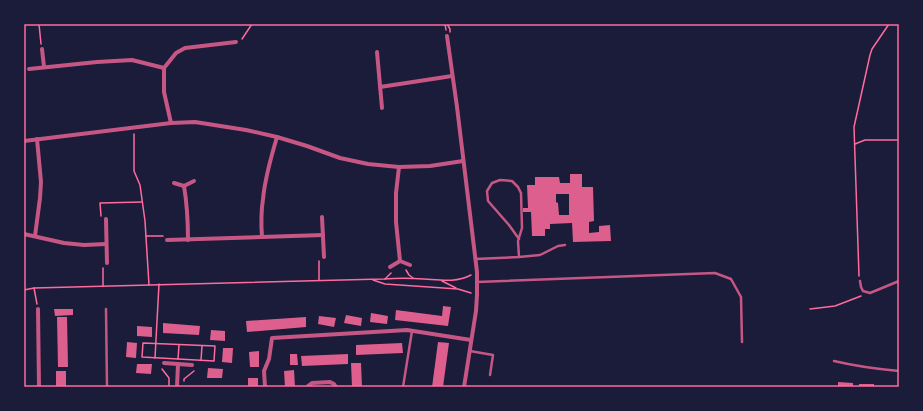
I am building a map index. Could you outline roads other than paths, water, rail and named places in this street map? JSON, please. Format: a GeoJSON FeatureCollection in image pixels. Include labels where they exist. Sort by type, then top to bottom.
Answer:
{"type":"FeatureCollection","features":[{"type":"Feature","properties":{"kind":"street"},"geometry":{"type":"LineString","coordinates":[[447,36],[477,272],[476,311],[464,387]]}},
{"type":"Feature","properties":{"kind":"street"},"geometry":{"type":"LineString","coordinates":[[171,123],[164,92],[164,68],[176,53],[184,48],[236,42]]}},
{"type":"Feature","properties":{"kind":"street"},"geometry":{"type":"LineString","coordinates":[[42,49],[44,67]]}},
{"type":"Feature","properties":{"kind":"street"},"geometry":{"type":"LineString","coordinates":[[377,52],[382,108]]}},
{"type":"Feature","properties":{"kind":"street"},"geometry":{"type":"LineString","coordinates":[[29,69],[132,60],[164,68]]}},
{"type":"Feature","properties":{"kind":"street"},"geometry":{"type":"LineString","coordinates":[[380,86],[452,76]]}},
{"type":"Feature","properties":{"kind":"street"},"geometry":{"type":"LineString","coordinates":[[24,141],[134,127],[195,122],[246,130],[277,137],[340,158],[368,164],[399,167],[430,166],[463,161]]}},
{"type":"Feature","properties":{"kind":"street"},"geometry":{"type":"LineString","coordinates":[[262,237],[261,218],[263,197],[271,157],[277,137]]}},
{"type":"Feature","properties":{"kind":"street"},"geometry":{"type":"LineString","coordinates":[[35,236],[41,182],[37,139]]}},
{"type":"Feature","properties":{"kind":"street"},"geometry":{"type":"LineString","coordinates":[[399,167],[396,193],[396,222],[400,261]]}},
{"type":"Feature","properties":{"kind":"street"},"geometry":{"type":"LineString","coordinates":[[174,183],[184,186],[194,181]]}},
{"type":"Feature","properties":{"kind":"street"},"geometry":{"type":"LineString","coordinates":[[184,186],[187,207],[188,240]]}},
{"type":"Feature","properties":{"kind":"street"},"geometry":{"type":"LineString","coordinates":[[322,217],[324,257]]}},
{"type":"Feature","properties":{"kind":"street"},"geometry":{"type":"LineString","coordinates":[[106,219],[107,263]]}},
{"type":"Feature","properties":{"kind":"street"},"geometry":{"type":"LineString","coordinates":[[24,234],[64,243],[84,245],[106,244]]}},
{"type":"Feature","properties":{"kind":"street"},"geometry":{"type":"LineString","coordinates":[[167,240],[323,235]]}},
{"type":"Feature","properties":{"kind":"street"},"geometry":{"type":"LineString","coordinates":[[400,261],[410,265]]}},
{"type":"Feature","properties":{"kind":"street"},"geometry":{"type":"LineString","coordinates":[[390,267],[400,261]]}},
{"type":"Feature","properties":{"kind":"street"},"geometry":{"type":"LineString","coordinates":[[38,309],[39,387]]}},
{"type":"Feature","properties":{"kind":"street"},"geometry":{"type":"LineString","coordinates":[[265,387],[264,371],[269,359],[272,338],[407,330],[471,340]]}},
{"type":"Feature","properties":{"kind":"street"},"geometry":{"type":"LineString","coordinates":[[162,363],[194,365]]}},
{"type":"Feature","properties":{"kind":"street"},"geometry":{"type":"LineString","coordinates":[[177,387],[178,364]]}},
{"type":"Feature","properties":{"kind":"street"},"geometry":{"type":"LineString","coordinates":[[308,387],[312,383],[330,382],[336,387]]}},
{"type":"Feature","properties":{"kind":"lane"},"geometry":{"type":"LineString","coordinates":[[519,239],[488,201],[487,191],[492,183],[500,180],[512,181],[518,186],[521,193],[522,228],[519,239],[518,241],[519,257]]}},
{"type":"Feature","properties":{"kind":"lane"},"geometry":{"type":"LineString","coordinates":[[475,258],[540,255],[558,246],[565,245]]}},
{"type":"Feature","properties":{"kind":"lane"},"geometry":{"type":"LineString","coordinates":[[477,282],[714,273],[731,278],[741,297],[742,342]]}},
{"type":"Feature","properties":{"kind":"lane"},"geometry":{"type":"LineString","coordinates":[[860,281],[860,287],[863,291],[870,293],[899,281]]}},
{"type":"Feature","properties":{"kind":"lane"},"geometry":{"type":"LineString","coordinates":[[106,309],[107,387]]}},
{"type":"Feature","properties":{"kind":"lane"},"geometry":{"type":"LineString","coordinates":[[403,387],[412,331]]}},
{"type":"Feature","properties":{"kind":"lane"},"geometry":{"type":"LineString","coordinates":[[469,351],[493,355],[490,375]]}},
{"type":"Feature","properties":{"kind":"lane"},"geometry":{"type":"LineString","coordinates":[[834,361],[899,371]]}}]}
